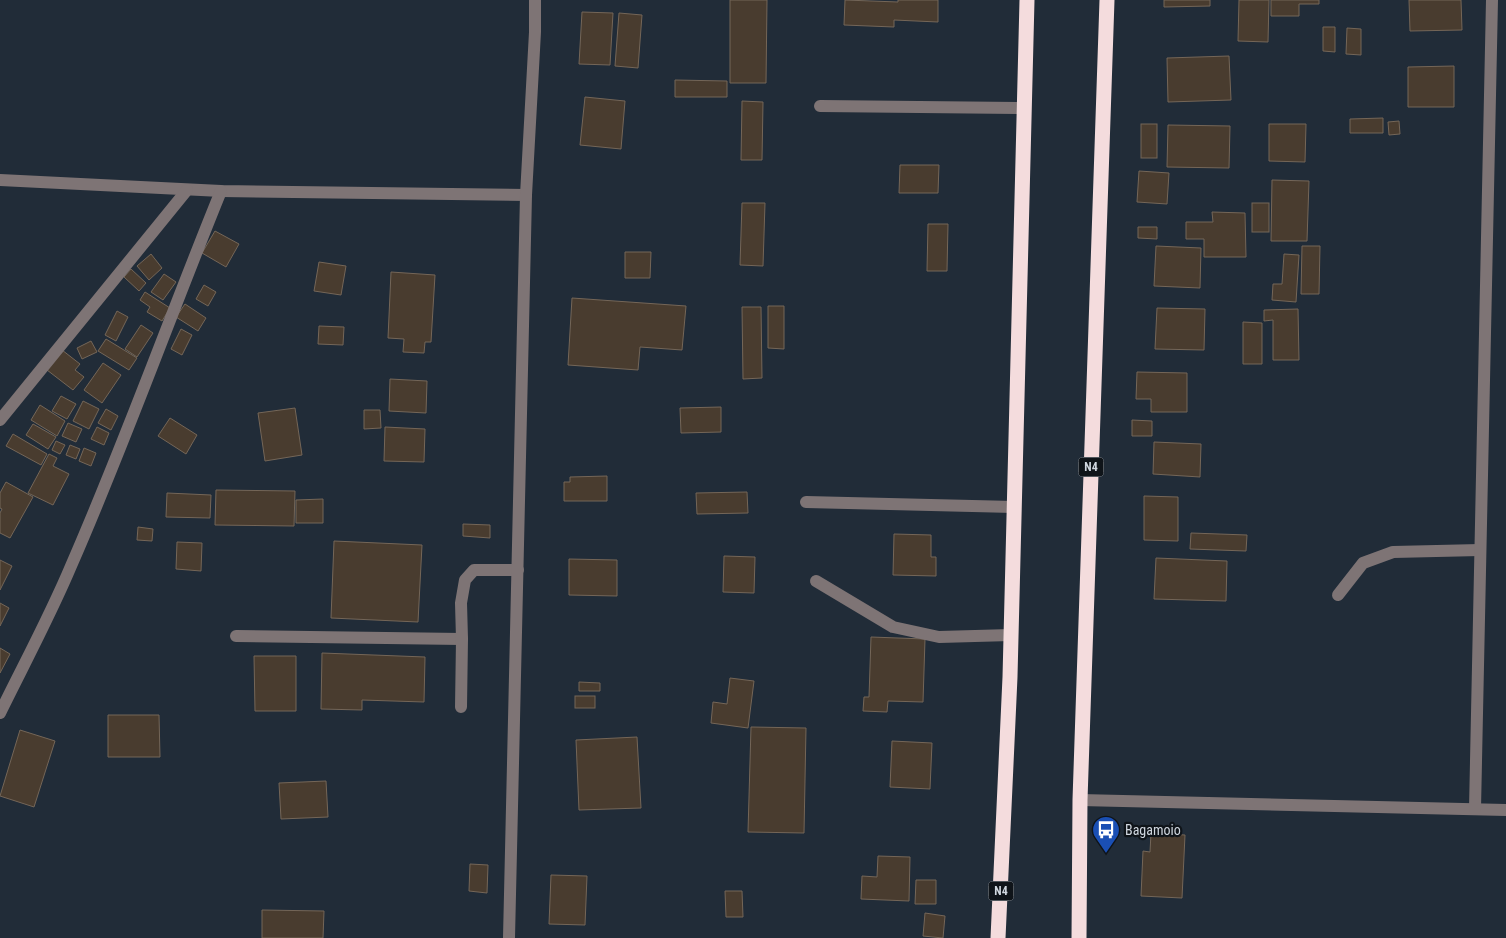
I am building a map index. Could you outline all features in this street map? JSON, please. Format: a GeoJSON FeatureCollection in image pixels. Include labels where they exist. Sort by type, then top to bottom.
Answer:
{"type":"FeatureCollection","features":[{"type":"Feature","properties":{"kind":"highway","name":"N4"},"geometry":{"type":"LineString","coordinates":[[998,938],[1011,635],[1027,0]]}},
{"type":"Feature","properties":{"kind":"highway","name":"N4"},"geometry":{"type":"LineString","coordinates":[[1078,938],[1080,800],[1107,0]]}},
{"type":"Feature","properties":{"kind":"street"},"geometry":{"type":"LineString","coordinates":[[509,938],[526,195],[535,32],[534,0]]}},
{"type":"Feature","properties":{"kind":"street"},"geometry":{"type":"LineString","coordinates":[[1475,810],[1492,0]]}},
{"type":"Feature","properties":{"kind":"street"},"geometry":{"type":"LineString","coordinates":[[820,106],[1024,108]]}},
{"type":"Feature","properties":{"kind":"street"},"geometry":{"type":"LineString","coordinates":[[0,180],[221,191],[526,195]]}},
{"type":"Feature","properties":{"kind":"street"},"geometry":{"type":"LineString","coordinates":[[0,420],[187,190]]}},
{"type":"Feature","properties":{"kind":"street"},"geometry":{"type":"LineString","coordinates":[[0,713],[70,568],[106,485],[160,342],[172,317],[178,296],[221,191]]}},
{"type":"Feature","properties":{"kind":"street"},"geometry":{"type":"LineString","coordinates":[[806,502],[1014,507]]}},
{"type":"Feature","properties":{"kind":"street"},"geometry":{"type":"LineString","coordinates":[[1338,595],[1363,563],[1394,552],[1480,550]]}},
{"type":"Feature","properties":{"kind":"street"},"geometry":{"type":"LineString","coordinates":[[461,707],[461,603],[466,580],[474,570],[518,570]]}},
{"type":"Feature","properties":{"kind":"street"},"geometry":{"type":"LineString","coordinates":[[816,581],[893,627],[939,637],[1011,635]]}},
{"type":"Feature","properties":{"kind":"street"},"geometry":{"type":"LineString","coordinates":[[236,636],[462,639]]}},
{"type":"Feature","properties":{"kind":"street"},"geometry":{"type":"LineString","coordinates":[[1080,800],[1506,810]]}},
{"type":"Feature","properties":{"kind":"building"},"geometry":{"type":"Polygon","coordinates":[[[730,0],[767,0],[766,83],[730,83],[730,0]]]}},
{"type":"Feature","properties":{"kind":"building"},"geometry":{"type":"Polygon","coordinates":[[[845,0],[898,2],[898,0],[938,0],[938,22],[894,20],[894,27],[844,25],[845,0]]]}},
{"type":"Feature","properties":{"kind":"building"},"geometry":{"type":"Polygon","coordinates":[[[1164,0],[1210,0],[1210,6],[1164,7],[1164,0]]]}},
{"type":"Feature","properties":{"kind":"building"},"geometry":{"type":"Polygon","coordinates":[[[1239,0],[1269,0],[1268,42],[1238,41],[1239,0]]]}},
{"type":"Feature","properties":{"kind":"building"},"geometry":{"type":"Polygon","coordinates":[[[1271,0],[1319,0],[1319,4],[1299,4],[1299,16],[1271,16],[1271,0]]]}},
{"type":"Feature","properties":{"kind":"building"},"geometry":{"type":"Polygon","coordinates":[[[1409,0],[1461,0],[1462,30],[1410,31],[1409,0]]]}},
{"type":"Feature","properties":{"kind":"building"},"geometry":{"type":"Polygon","coordinates":[[[582,12],[613,13],[610,65],[579,64],[582,12]]]}},
{"type":"Feature","properties":{"kind":"building"},"geometry":{"type":"Polygon","coordinates":[[[619,13],[642,15],[638,68],[615,66],[619,13]]]}},
{"type":"Feature","properties":{"kind":"building"},"geometry":{"type":"Polygon","coordinates":[[[1323,27],[1335,27],[1335,52],[1323,51],[1323,27]]]}},
{"type":"Feature","properties":{"kind":"building"},"geometry":{"type":"Polygon","coordinates":[[[1347,28],[1361,29],[1361,55],[1346,54],[1347,28]]]}},
{"type":"Feature","properties":{"kind":"building"},"geometry":{"type":"Polygon","coordinates":[[[1229,56],[1231,100],[1168,102],[1167,58],[1229,56]]]}},
{"type":"Feature","properties":{"kind":"building"},"geometry":{"type":"Polygon","coordinates":[[[1454,66],[1454,107],[1408,107],[1408,67],[1454,66]]]}},
{"type":"Feature","properties":{"kind":"building"},"geometry":{"type":"Polygon","coordinates":[[[675,80],[727,81],[727,97],[675,97],[675,80]]]}},
{"type":"Feature","properties":{"kind":"building"},"geometry":{"type":"Polygon","coordinates":[[[585,97],[625,101],[621,149],[580,145],[585,97]]]}},
{"type":"Feature","properties":{"kind":"building"},"geometry":{"type":"Polygon","coordinates":[[[742,101],[763,102],[762,160],[741,160],[742,101]]]}},
{"type":"Feature","properties":{"kind":"building"},"geometry":{"type":"Polygon","coordinates":[[[1383,118],[1383,133],[1350,133],[1350,119],[1383,118]]]}},
{"type":"Feature","properties":{"kind":"building"},"geometry":{"type":"Polygon","coordinates":[[[1399,121],[1400,134],[1389,135],[1388,122],[1399,121]]]}},
{"type":"Feature","properties":{"kind":"building"},"geometry":{"type":"Polygon","coordinates":[[[1141,124],[1157,124],[1157,158],[1141,158],[1141,124]]]}},
{"type":"Feature","properties":{"kind":"building"},"geometry":{"type":"Polygon","coordinates":[[[1269,124],[1306,124],[1305,162],[1269,161],[1269,124]]]}},
{"type":"Feature","properties":{"kind":"building"},"geometry":{"type":"Polygon","coordinates":[[[1168,125],[1230,126],[1229,168],[1167,167],[1168,125]]]}},
{"type":"Feature","properties":{"kind":"building"},"geometry":{"type":"Polygon","coordinates":[[[900,165],[939,165],[938,193],[899,193],[900,165]]]}},
{"type":"Feature","properties":{"kind":"building"},"geometry":{"type":"Polygon","coordinates":[[[1139,171],[1169,173],[1167,204],[1137,202],[1139,171]]]}},
{"type":"Feature","properties":{"kind":"building"},"geometry":{"type":"Polygon","coordinates":[[[1272,180],[1309,181],[1307,241],[1271,241],[1272,180]]]}},
{"type":"Feature","properties":{"kind":"building"},"geometry":{"type":"Polygon","coordinates":[[[742,203],[765,203],[763,266],[740,265],[742,203]]]}},
{"type":"Feature","properties":{"kind":"building"},"geometry":{"type":"Polygon","coordinates":[[[1252,203],[1269,203],[1269,232],[1252,232],[1252,203]]]}},
{"type":"Feature","properties":{"kind":"building"},"geometry":{"type":"Polygon","coordinates":[[[1212,212],[1245,213],[1246,257],[1204,257],[1204,239],[1186,239],[1186,222],[1213,222],[1212,212]]]}},
{"type":"Feature","properties":{"kind":"building"},"geometry":{"type":"Polygon","coordinates":[[[928,224],[948,224],[947,271],[927,271],[928,224]]]}},
{"type":"Feature","properties":{"kind":"building"},"geometry":{"type":"Polygon","coordinates":[[[1138,227],[1157,227],[1157,239],[1138,238],[1138,227]]]}},
{"type":"Feature","properties":{"kind":"building"},"geometry":{"type":"Polygon","coordinates":[[[215,231],[239,244],[226,267],[202,253],[215,231]]]}},
{"type":"Feature","properties":{"kind":"building"},"geometry":{"type":"Polygon","coordinates":[[[1156,246],[1201,248],[1200,288],[1154,286],[1156,246]]]}},
{"type":"Feature","properties":{"kind":"building"},"geometry":{"type":"Polygon","coordinates":[[[1302,246],[1320,246],[1319,294],[1301,294],[1302,246]]]}},
{"type":"Feature","properties":{"kind":"building"},"geometry":{"type":"Polygon","coordinates":[[[625,252],[651,252],[650,278],[625,278],[625,252]]]}},
{"type":"Feature","properties":{"kind":"building"},"geometry":{"type":"Polygon","coordinates":[[[151,254],[162,268],[149,280],[137,266],[151,254]]]}},
{"type":"Feature","properties":{"kind":"building"},"geometry":{"type":"Polygon","coordinates":[[[1284,254],[1299,255],[1296,302],[1272,300],[1273,284],[1282,284],[1284,254]]]}},
{"type":"Feature","properties":{"kind":"building"},"geometry":{"type":"Polygon","coordinates":[[[319,262],[346,266],[341,295],[314,291],[319,262]]]}},
{"type":"Feature","properties":{"kind":"building"},"geometry":{"type":"Polygon","coordinates":[[[131,269],[146,283],[139,291],[124,277],[131,269]]]}},
{"type":"Feature","properties":{"kind":"building"},"geometry":{"type":"Polygon","coordinates":[[[391,272],[435,275],[431,342],[425,342],[424,353],[403,352],[404,339],[388,338],[391,272]]]}},
{"type":"Feature","properties":{"kind":"building"},"geometry":{"type":"Polygon","coordinates":[[[164,274],[176,282],[163,300],[151,292],[164,274]]]}},
{"type":"Feature","properties":{"kind":"building"},"geometry":{"type":"Polygon","coordinates":[[[204,285],[216,292],[208,306],[196,299],[204,285]]]}},
{"type":"Feature","properties":{"kind":"building"},"geometry":{"type":"Polygon","coordinates":[[[145,292],[170,308],[162,321],[147,312],[150,307],[140,300],[145,292]]]}},
{"type":"Feature","properties":{"kind":"building"},"geometry":{"type":"Polygon","coordinates":[[[572,298],[686,306],[682,350],[640,347],[638,370],[568,365],[572,298]]]}},
{"type":"Feature","properties":{"kind":"building"},"geometry":{"type":"Polygon","coordinates":[[[185,304],[206,318],[198,331],[176,317],[185,304]]]}},
{"type":"Feature","properties":{"kind":"building"},"geometry":{"type":"Polygon","coordinates":[[[768,306],[784,306],[784,349],[768,348],[768,306]]]}},
{"type":"Feature","properties":{"kind":"building"},"geometry":{"type":"Polygon","coordinates":[[[742,307],[761,307],[762,378],[743,379],[742,307]]]}},
{"type":"Feature","properties":{"kind":"building"},"geometry":{"type":"Polygon","coordinates":[[[1157,308],[1205,309],[1204,350],[1155,349],[1157,308]]]}},
{"type":"Feature","properties":{"kind":"building"},"geometry":{"type":"Polygon","coordinates":[[[1298,309],[1299,360],[1273,360],[1273,320],[1264,321],[1264,310],[1298,309]]]}},
{"type":"Feature","properties":{"kind":"building"},"geometry":{"type":"Polygon","coordinates":[[[117,311],[128,317],[116,341],[105,335],[117,311]]]}},
{"type":"Feature","properties":{"kind":"building"},"geometry":{"type":"Polygon","coordinates":[[[1243,322],[1262,323],[1262,364],[1243,364],[1243,322]]]}},
{"type":"Feature","properties":{"kind":"building"},"geometry":{"type":"Polygon","coordinates":[[[141,325],[153,333],[137,357],[125,349],[141,325]]]}},
{"type":"Feature","properties":{"kind":"building"},"geometry":{"type":"Polygon","coordinates":[[[319,326],[344,327],[343,345],[318,344],[319,326]]]}},
{"type":"Feature","properties":{"kind":"building"},"geometry":{"type":"Polygon","coordinates":[[[181,329],[192,335],[182,355],[171,349],[181,329]]]}},
{"type":"Feature","properties":{"kind":"building"},"geometry":{"type":"Polygon","coordinates":[[[106,339],[137,358],[129,370],[98,351],[106,339]]]}},
{"type":"Feature","properties":{"kind":"building"},"geometry":{"type":"Polygon","coordinates":[[[91,341],[97,352],[82,359],[77,348],[91,341]]]}},
{"type":"Feature","properties":{"kind":"building"},"geometry":{"type":"Polygon","coordinates":[[[62,350],[80,364],[75,370],[84,377],[73,390],[47,370],[62,350]]]}},
{"type":"Feature","properties":{"kind":"building"},"geometry":{"type":"Polygon","coordinates":[[[103,363],[121,375],[102,403],[84,390],[103,363]]]}},
{"type":"Feature","properties":{"kind":"building"},"geometry":{"type":"Polygon","coordinates":[[[1137,372],[1187,373],[1187,412],[1151,412],[1151,399],[1136,399],[1137,372]]]}},
{"type":"Feature","properties":{"kind":"building"},"geometry":{"type":"Polygon","coordinates":[[[390,379],[427,381],[426,413],[389,411],[390,379]]]}},
{"type":"Feature","properties":{"kind":"building"},"geometry":{"type":"Polygon","coordinates":[[[61,396],[76,404],[67,419],[52,411],[61,396]]]}},
{"type":"Feature","properties":{"kind":"building"},"geometry":{"type":"Polygon","coordinates":[[[83,401],[99,409],[89,429],[73,421],[83,401]]]}},
{"type":"Feature","properties":{"kind":"building"},"geometry":{"type":"Polygon","coordinates":[[[40,405],[65,421],[57,436],[31,420],[40,405]]]}},
{"type":"Feature","properties":{"kind":"building"},"geometry":{"type":"Polygon","coordinates":[[[721,407],[721,432],[681,433],[680,408],[721,407]]]}},
{"type":"Feature","properties":{"kind":"building"},"geometry":{"type":"Polygon","coordinates":[[[295,408],[302,455],[265,461],[258,413],[295,408]]]}},
{"type":"Feature","properties":{"kind":"building"},"geometry":{"type":"Polygon","coordinates":[[[106,409],[118,416],[111,430],[98,423],[106,409]]]}},
{"type":"Feature","properties":{"kind":"building"},"geometry":{"type":"Polygon","coordinates":[[[364,410],[380,410],[381,428],[364,429],[364,410]]]}},
{"type":"Feature","properties":{"kind":"building"},"geometry":{"type":"Polygon","coordinates":[[[170,418],[197,435],[186,454],[158,436],[170,418]]]}},
{"type":"Feature","properties":{"kind":"building"},"geometry":{"type":"Polygon","coordinates":[[[1132,420],[1152,421],[1152,436],[1132,436],[1132,420]]]}},
{"type":"Feature","properties":{"kind":"building"},"geometry":{"type":"Polygon","coordinates":[[[68,423],[82,429],[76,442],[62,436],[68,423]]]}},
{"type":"Feature","properties":{"kind":"building"},"geometry":{"type":"Polygon","coordinates":[[[33,424],[56,437],[48,449],[26,435],[33,424]]]}},
{"type":"Feature","properties":{"kind":"building"},"geometry":{"type":"Polygon","coordinates":[[[97,427],[109,433],[104,445],[91,439],[97,427]]]}},
{"type":"Feature","properties":{"kind":"building"},"geometry":{"type":"Polygon","coordinates":[[[385,427],[425,429],[424,462],[384,461],[385,427]]]}},
{"type":"Feature","properties":{"kind":"building"},"geometry":{"type":"Polygon","coordinates":[[[13,434],[47,454],[41,465],[6,446],[13,434]]]}},
{"type":"Feature","properties":{"kind":"building"},"geometry":{"type":"Polygon","coordinates":[[[56,441],[65,445],[60,454],[52,450],[56,441]]]}},
{"type":"Feature","properties":{"kind":"building"},"geometry":{"type":"Polygon","coordinates":[[[1154,442],[1201,444],[1200,477],[1153,474],[1154,442]]]}},
{"type":"Feature","properties":{"kind":"building"},"geometry":{"type":"Polygon","coordinates":[[[70,445],[80,449],[76,459],[66,455],[70,445]]]}},
{"type":"Feature","properties":{"kind":"building"},"geometry":{"type":"Polygon","coordinates":[[[84,448],[96,453],[91,466],[79,461],[84,448]]]}},
{"type":"Feature","properties":{"kind":"building"},"geometry":{"type":"Polygon","coordinates":[[[49,454],[57,458],[53,466],[69,474],[53,505],[28,493],[49,454]]]}},
{"type":"Feature","properties":{"kind":"building"},"geometry":{"type":"Polygon","coordinates":[[[607,476],[607,501],[564,501],[564,482],[570,482],[570,477],[607,476]]]}},
{"type":"Feature","properties":{"kind":"building"},"geometry":{"type":"Polygon","coordinates":[[[6,482],[33,497],[10,538],[0,533],[0,513],[2,509],[0,508],[0,493],[6,482]]]}},
{"type":"Feature","properties":{"kind":"building"},"geometry":{"type":"Polygon","coordinates":[[[216,490],[295,491],[294,526],[215,525],[216,490]]]}},
{"type":"Feature","properties":{"kind":"building"},"geometry":{"type":"Polygon","coordinates":[[[747,492],[748,513],[697,514],[696,493],[747,492]]]}},
{"type":"Feature","properties":{"kind":"building"},"geometry":{"type":"Polygon","coordinates":[[[167,493],[211,495],[210,518],[166,517],[167,493]]]}},
{"type":"Feature","properties":{"kind":"building"},"geometry":{"type":"Polygon","coordinates":[[[1144,496],[1178,497],[1178,541],[1144,540],[1144,496]]]}},
{"type":"Feature","properties":{"kind":"building"},"geometry":{"type":"Polygon","coordinates":[[[323,499],[323,523],[296,523],[296,500],[323,499]]]}},
{"type":"Feature","properties":{"kind":"building"},"geometry":{"type":"Polygon","coordinates":[[[463,524],[490,525],[490,538],[463,536],[463,524]]]}},
{"type":"Feature","properties":{"kind":"building"},"geometry":{"type":"Polygon","coordinates":[[[138,527],[153,529],[152,541],[137,540],[138,527]]]}},
{"type":"Feature","properties":{"kind":"building"},"geometry":{"type":"Polygon","coordinates":[[[1191,533],[1247,535],[1246,551],[1190,549],[1191,533]]]}},
{"type":"Feature","properties":{"kind":"building"},"geometry":{"type":"Polygon","coordinates":[[[894,534],[931,535],[931,557],[936,557],[936,576],[893,575],[894,534]]]}},
{"type":"Feature","properties":{"kind":"building"},"geometry":{"type":"Polygon","coordinates":[[[334,541],[422,545],[418,622],[331,618],[334,541]]]}},
{"type":"Feature","properties":{"kind":"building"},"geometry":{"type":"Polygon","coordinates":[[[177,542],[202,543],[201,571],[176,569],[177,542]]]}},
{"type":"Feature","properties":{"kind":"building"},"geometry":{"type":"Polygon","coordinates":[[[724,556],[755,557],[754,593],[723,592],[724,556]]]}},
{"type":"Feature","properties":{"kind":"building"},"geometry":{"type":"Polygon","coordinates":[[[1156,558],[1227,561],[1226,601],[1154,599],[1156,558]]]}},
{"type":"Feature","properties":{"kind":"building"},"geometry":{"type":"Polygon","coordinates":[[[569,559],[617,560],[617,596],[569,595],[569,559]]]}},
{"type":"Feature","properties":{"kind":"building"},"geometry":{"type":"Polygon","coordinates":[[[0,560],[12,566],[0,590],[0,560]]]}},
{"type":"Feature","properties":{"kind":"building"},"geometry":{"type":"Polygon","coordinates":[[[0,603],[9,608],[0,626],[0,603]]]}},
{"type":"Feature","properties":{"kind":"building"},"geometry":{"type":"Polygon","coordinates":[[[871,637],[925,639],[923,702],[888,701],[887,712],[863,711],[864,697],[869,697],[871,637]]]}},
{"type":"Feature","properties":{"kind":"building"},"geometry":{"type":"Polygon","coordinates":[[[0,648],[10,654],[0,673],[0,648]]]}},
{"type":"Feature","properties":{"kind":"building"},"geometry":{"type":"Polygon","coordinates":[[[322,653],[425,657],[424,702],[362,700],[362,710],[321,709],[322,653]]]}},
{"type":"Feature","properties":{"kind":"building"},"geometry":{"type":"Polygon","coordinates":[[[254,656],[296,656],[296,711],[255,711],[254,656]]]}},
{"type":"Feature","properties":{"kind":"building"},"geometry":{"type":"Polygon","coordinates":[[[730,678],[754,681],[748,728],[711,723],[713,702],[727,704],[730,678]]]}},
{"type":"Feature","properties":{"kind":"building"},"geometry":{"type":"Polygon","coordinates":[[[579,682],[600,683],[600,691],[579,691],[579,682]]]}},
{"type":"Feature","properties":{"kind":"building"},"geometry":{"type":"Polygon","coordinates":[[[575,696],[595,696],[595,708],[575,708],[575,696]]]}},
{"type":"Feature","properties":{"kind":"building"},"geometry":{"type":"Polygon","coordinates":[[[108,715],[159,715],[160,757],[108,757],[108,715]]]}},
{"type":"Feature","properties":{"kind":"building"},"geometry":{"type":"Polygon","coordinates":[[[751,727],[806,728],[804,833],[748,832],[751,727]]]}},
{"type":"Feature","properties":{"kind":"building"},"geometry":{"type":"Polygon","coordinates":[[[20,730],[55,741],[34,807],[0,796],[20,730]]]}},
{"type":"Feature","properties":{"kind":"building"},"geometry":{"type":"Polygon","coordinates":[[[637,737],[641,808],[579,810],[576,740],[637,737]]]}},
{"type":"Feature","properties":{"kind":"building"},"geometry":{"type":"Polygon","coordinates":[[[892,741],[932,743],[930,789],[890,787],[892,741]]]}},
{"type":"Feature","properties":{"kind":"building"},"geometry":{"type":"Polygon","coordinates":[[[326,781],[328,817],[281,819],[279,783],[326,781]]]}},
{"type":"Feature","properties":{"kind":"building"},"geometry":{"type":"Polygon","coordinates":[[[1151,833],[1185,835],[1182,898],[1141,896],[1143,851],[1150,852],[1151,833]]]}},
{"type":"Feature","properties":{"kind":"building"},"geometry":{"type":"Polygon","coordinates":[[[878,856],[910,857],[909,901],[861,899],[862,876],[877,877],[878,856]]]}},
{"type":"Feature","properties":{"kind":"building"},"geometry":{"type":"Polygon","coordinates":[[[470,864],[488,865],[487,893],[469,891],[470,864]]]}},
{"type":"Feature","properties":{"kind":"building"},"geometry":{"type":"Polygon","coordinates":[[[551,875],[587,876],[585,925],[549,924],[551,875]]]}},
{"type":"Feature","properties":{"kind":"building"},"geometry":{"type":"Polygon","coordinates":[[[916,880],[936,880],[936,904],[915,904],[916,880]]]}},
{"type":"Feature","properties":{"kind":"building"},"geometry":{"type":"Polygon","coordinates":[[[725,891],[742,891],[743,917],[726,917],[725,891]]]}},
{"type":"Feature","properties":{"kind":"building"},"geometry":{"type":"Polygon","coordinates":[[[262,910],[324,911],[323,938],[262,938],[262,910]]]}},
{"type":"Feature","properties":{"kind":"building"},"geometry":{"type":"Polygon","coordinates":[[[925,913],[945,916],[943,938],[923,936],[925,913]]]}},
{"type":"Feature","properties":{"kind":"place","name":"Bagamoio"},"geometry":{"type":"Point","coordinates":[1106,854]}}]}
